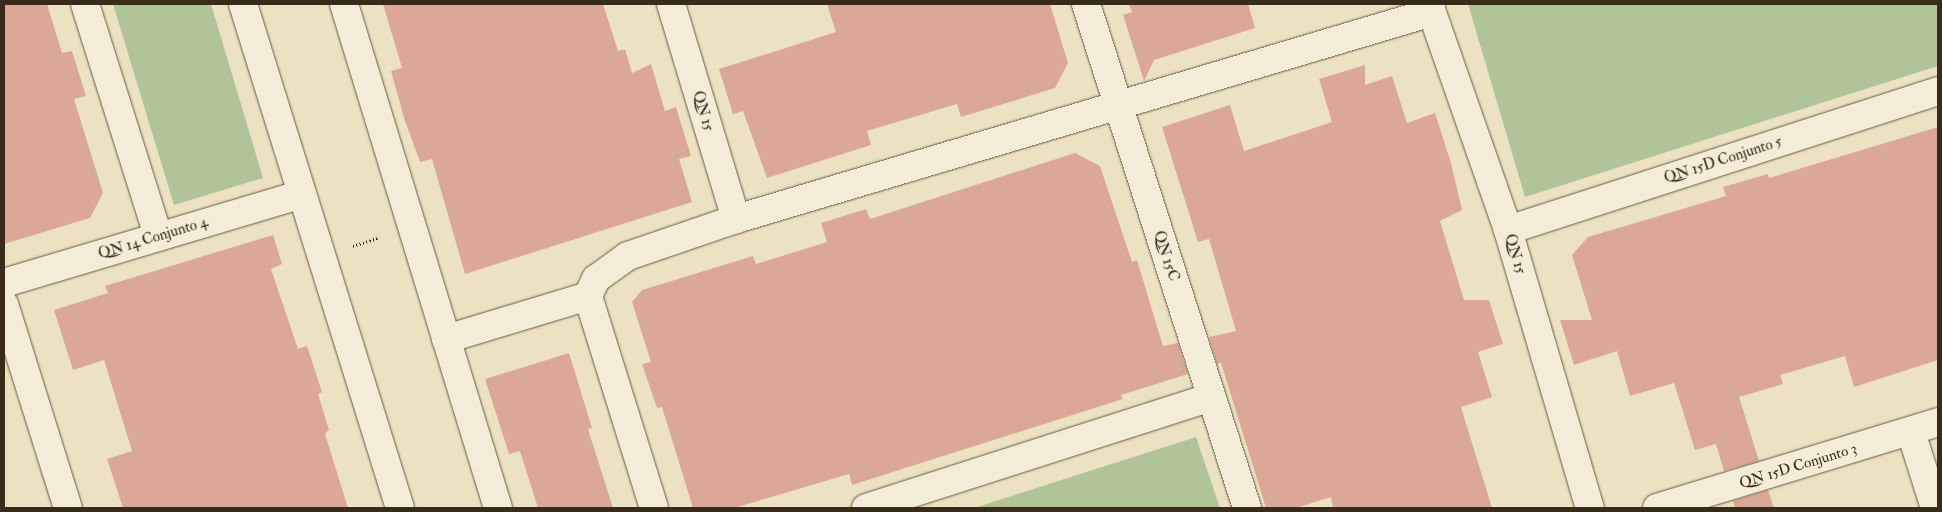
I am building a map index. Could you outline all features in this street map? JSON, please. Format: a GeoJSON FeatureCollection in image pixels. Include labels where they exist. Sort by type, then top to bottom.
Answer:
{"type":"FeatureCollection","features":[{"type":"Feature","properties":{"kind":"street"},"geometry":{"type":"LineString","coordinates":[[85,4],[158,236]]}},
{"type":"Feature","properties":{"kind":"street"},"geometry":{"type":"LineString","coordinates":[[243,4],[400,508]]}},
{"type":"Feature","properties":{"kind":"street"},"geometry":{"type":"LineString","coordinates":[[344,4],[498,508]]}},
{"type":"Feature","properties":{"kind":"street","name":"QN 15"},"geometry":{"type":"LineString","coordinates":[[671,4],[736,219]]}},
{"type":"Feature","properties":{"kind":"street","name":"QN 15C"},"geometry":{"type":"LineString","coordinates":[[1086,4],[1247,508]]}},
{"type":"Feature","properties":{"kind":"street"},"geometry":{"type":"LineString","coordinates":[[654,508],[588,296],[596,279],[628,256],[736,219],[1117,105],[1431,8]]}},
{"type":"Feature","properties":{"kind":"street","name":"QN 15"},"geometry":{"type":"LineString","coordinates":[[1431,8],[1508,230],[1590,508]]}},
{"type":"Feature","properties":{"kind":"street","name":"QN 15D Conjunto 5"},"geometry":{"type":"LineString","coordinates":[[1508,230],[1938,91]]}},
{"type":"Feature","properties":{"kind":"street","name":"QN 14 Conjunto 4"},"geometry":{"type":"LineString","coordinates":[[4,283],[302,194]]}},
{"type":"Feature","properties":{"kind":"street"},"geometry":{"type":"LineString","coordinates":[[446,339],[588,296]]}},
{"type":"Feature","properties":{"kind":"street"},"geometry":{"type":"LineString","coordinates":[[4,304],[68,508]]}},
{"type":"Feature","properties":{"kind":"street"},"geometry":{"type":"LineString","coordinates":[[866,508],[1212,397]]}},
{"type":"Feature","properties":{"kind":"street","name":"QN 15D Conjunto 3"},"geometry":{"type":"LineString","coordinates":[[1657,508],[1911,432],[1938,422]]}},
{"type":"Feature","properties":{"kind":"street"},"geometry":{"type":"LineString","coordinates":[[1911,432],[1935,508]]}},
{"type":"Feature","properties":{"kind":"path"},"geometry":{"type":"LineString","coordinates":[[321,255],[412,227]]}},
{"type":"Feature","properties":{"kind":"green space"},"geometry":{"type":"Polygon","coordinates":[[[113,4],[211,4],[263,178],[174,205],[113,4]]]}},
{"type":"Feature","properties":{"kind":"green space"},"geometry":{"type":"Polygon","coordinates":[[[1468,4],[1938,4],[1938,66],[1525,197],[1468,4]]]}},
{"type":"Feature","properties":{"kind":"green space"},"geometry":{"type":"Polygon","coordinates":[[[1196,437],[1220,508],[974,508],[1196,437]]]}},
{"type":"Feature","properties":{"kind":"building"},"geometry":{"type":"Polygon","coordinates":[[[4,4],[47,4],[62,53],[72,51],[86,96],[74,99],[103,193],[90,218],[4,244],[4,4]]]}},
{"type":"Feature","properties":{"kind":"building"},"geometry":{"type":"Polygon","coordinates":[[[383,4],[603,4],[618,51],[625,49],[632,73],[651,64],[665,111],[676,107],[691,156],[679,159],[692,202],[465,274],[432,159],[420,162],[404,118],[391,71],[402,68],[383,4]]]}},
{"type":"Feature","properties":{"kind":"building"},"geometry":{"type":"Polygon","coordinates":[[[827,4],[1050,4],[1068,63],[1055,88],[961,117],[957,104],[867,131],[871,145],[767,178],[743,111],[733,114],[719,69],[836,32],[827,4]]]}},
{"type":"Feature","properties":{"kind":"building"},"geometry":{"type":"Polygon","coordinates":[[[1129,4],[1248,4],[1255,28],[1154,60],[1144,81],[1123,15],[1132,12],[1129,4]]]}},
{"type":"Feature","properties":{"kind":"building"},"geometry":{"type":"Polygon","coordinates":[[[1365,65],[1365,85],[1392,76],[1407,123],[1435,113],[1451,163],[1462,210],[1440,221],[1464,300],[1489,300],[1503,344],[1478,352],[1492,397],[1461,407],[1492,508],[1333,508],[1331,497],[1296,508],[1266,508],[1221,363],[1217,364],[1209,337],[1236,331],[1209,239],[1198,242],[1162,127],[1230,105],[1244,151],[1332,122],[1319,79],[1365,65]]]}},
{"type":"Feature","properties":{"kind":"building"},"geometry":{"type":"Polygon","coordinates":[[[1938,127],[1938,360],[1854,387],[1845,356],[1780,375],[1783,384],[1739,397],[1759,461],[1724,471],[1716,444],[1695,450],[1674,383],[1630,396],[1617,351],[1574,365],[1560,320],[1592,320],[1572,255],[1588,237],[1726,196],[1723,187],[1768,174],[1769,178],[1938,127]]]}},
{"type":"Feature","properties":{"kind":"building"},"geometry":{"type":"Polygon","coordinates":[[[1075,153],[1100,166],[1132,262],[1137,260],[1163,346],[1178,343],[1188,374],[1121,395],[1123,399],[852,485],[849,474],[734,508],[693,508],[662,407],[657,408],[642,364],[651,362],[632,302],[642,290],[753,256],[756,264],[827,242],[821,223],[866,209],[870,219],[1075,153]]]}},
{"type":"Feature","properties":{"kind":"building"},"geometry":{"type":"Polygon","coordinates":[[[273,235],[282,264],[271,269],[298,349],[307,346],[322,392],[318,394],[329,430],[325,434],[348,508],[123,508],[107,459],[132,451],[104,360],[73,370],[54,310],[108,293],[105,286],[273,235]]]}},
{"type":"Feature","properties":{"kind":"building"},"geometry":{"type":"Polygon","coordinates":[[[569,353],[592,428],[588,429],[613,508],[538,508],[520,451],[509,454],[485,379],[569,353]]]}},
{"type":"Feature","properties":{"kind":"building"},"geometry":{"type":"Polygon","coordinates":[[[1768,490],[1774,508],[1735,508],[1733,501],[1768,490]]]}}]}
